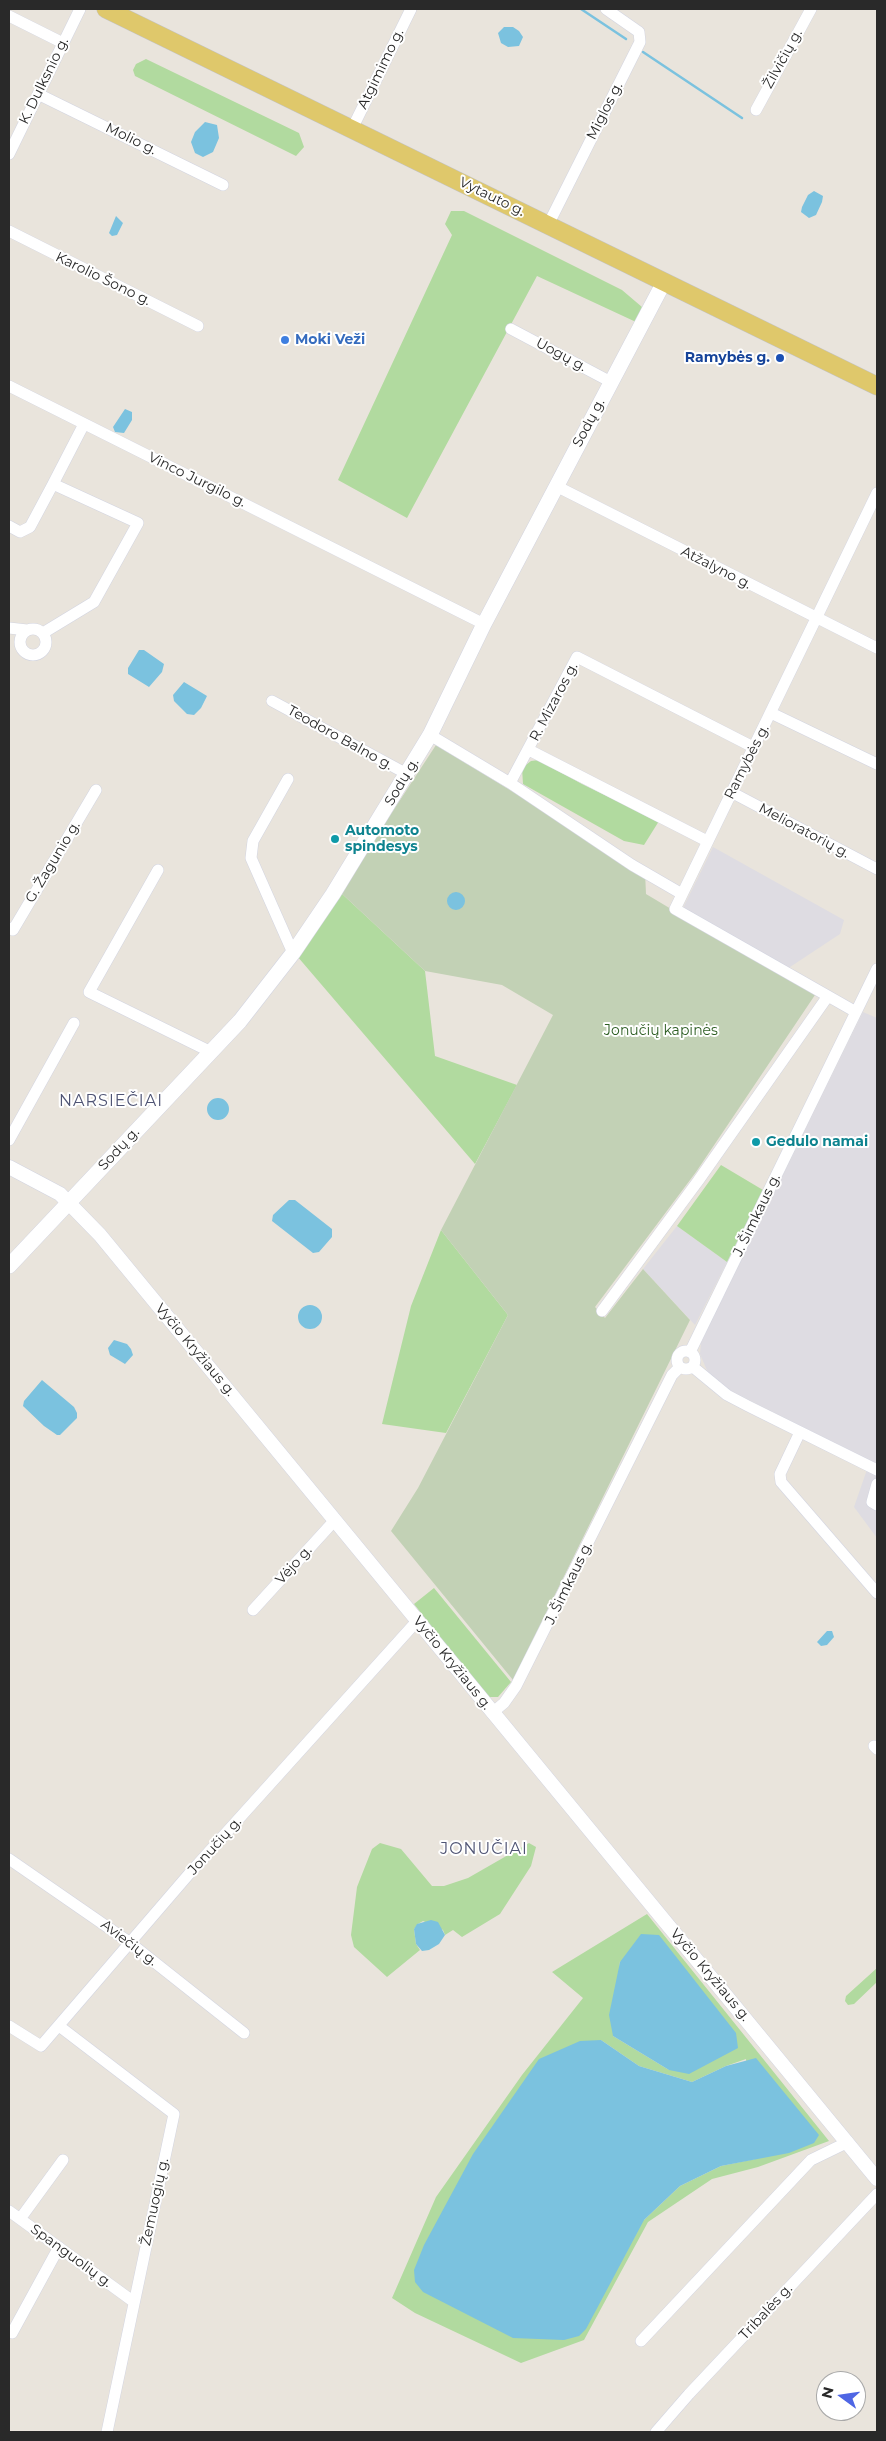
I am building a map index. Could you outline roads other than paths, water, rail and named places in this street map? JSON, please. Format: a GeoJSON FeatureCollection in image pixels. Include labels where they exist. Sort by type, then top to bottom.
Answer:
{"type":"FeatureCollection","features":[{"type":"Feature","properties":{"kind":"main road","name":"Vytauto g."},"geometry":{"type":"LineString","coordinates":[[106,9],[126,13],[352,129],[877,386]]}},
{"type":"Feature","properties":{"kind":"main road","name":"Sodų g."},"geometry":{"type":"LineString","coordinates":[[9,1266],[211,1052],[250,1008],[293,952],[333,894],[430,735],[484,624],[664,282]]}},
{"type":"Feature","properties":{"kind":"street","name":"K. Dulksnio g."},"geometry":{"type":"LineString","coordinates":[[9,154],[80,9]]}},
{"type":"Feature","properties":{"kind":"street","name":"Atgimimo g."},"geometry":{"type":"LineString","coordinates":[[352,129],[411,9]]}},
{"type":"Feature","properties":{"kind":"street","name":"Miglos g."},"geometry":{"type":"LineString","coordinates":[[548,225],[640,42],[639,32],[606,9]]}},
{"type":"Feature","properties":{"kind":"street","name":"Žilvičių g."},"geometry":{"type":"LineString","coordinates":[[756,110],[810,9]]}},
{"type":"Feature","properties":{"kind":"street"},"geometry":{"type":"LineString","coordinates":[[9,16],[63,43]]}},
{"type":"Feature","properties":{"kind":"street","name":"Molio g."},"geometry":{"type":"LineString","coordinates":[[38,94],[223,184]]}},
{"type":"Feature","properties":{"kind":"street","name":"Karolio Šono g."},"geometry":{"type":"LineString","coordinates":[[9,231],[198,326]]}},
{"type":"Feature","properties":{"kind":"street","name":"Uogų g."},"geometry":{"type":"LineString","coordinates":[[511,329],[611,382]]}},
{"type":"Feature","properties":{"kind":"street","name":"Vinco Jurgilo g."},"geometry":{"type":"LineString","coordinates":[[9,386],[484,624]]}},
{"type":"Feature","properties":{"kind":"street"},"geometry":{"type":"LineString","coordinates":[[9,526],[20,532],[30,527],[84,424]]}},
{"type":"Feature","properties":{"kind":"street"},"geometry":{"type":"LineString","coordinates":[[43,633],[94,602],[138,523],[53,484]]}},
{"type":"Feature","properties":{"kind":"street","name":"Atžalyno g."},"geometry":{"type":"LineString","coordinates":[[556,486],[816,619],[877,648]]}},
{"type":"Feature","properties":{"kind":"street","name":"Ramybės g."},"geometry":{"type":"LineString","coordinates":[[828,996],[675,908],[877,493]]}},
{"type":"Feature","properties":{"kind":"street"},"geometry":{"type":"LineString","coordinates":[[9,628],[36,629],[43,633],[47,644],[39,654],[27,654],[20,644],[9,636]]}},
{"type":"Feature","properties":{"kind":"street"},"geometry":{"type":"LineString","coordinates":[[20,644],[21,636],[27,630]]}},
{"type":"Feature","properties":{"kind":"street","name":"R. Mizaros g."},"geometry":{"type":"LineString","coordinates":[[510,784],[577,657],[753,747]]}},
{"type":"Feature","properties":{"kind":"street","name":"Teodoro Balno g."},"geometry":{"type":"LineString","coordinates":[[272,701],[407,774]]}},
{"type":"Feature","properties":{"kind":"street"},"geometry":{"type":"LineString","coordinates":[[771,713],[877,764]]}},
{"type":"Feature","properties":{"kind":"street"},"geometry":{"type":"LineString","coordinates":[[430,735],[510,784],[632,865],[682,894]]}},
{"type":"Feature","properties":{"kind":"street"},"geometry":{"type":"LineString","coordinates":[[529,750],[707,841]]}},
{"type":"Feature","properties":{"kind":"street"},"geometry":{"type":"LineString","coordinates":[[288,780],[253,842],[251,858],[293,952]]}},
{"type":"Feature","properties":{"kind":"street","name":"G. Žagunio g."},"geometry":{"type":"LineString","coordinates":[[9,928],[12,930],[96,790]]}},
{"type":"Feature","properties":{"kind":"street","name":"Melioratorių g."},"geometry":{"type":"LineString","coordinates":[[731,792],[877,869]]}},
{"type":"Feature","properties":{"kind":"street"},"geometry":{"type":"LineString","coordinates":[[158,870],[90,992],[211,1052]]}},
{"type":"Feature","properties":{"kind":"street","name":"J. Šimkaus g."},"geometry":{"type":"LineString","coordinates":[[492,1713],[504,1703],[516,1686],[672,1375],[680,1367],[677,1362],[679,1354],[684,1351],[690,1352],[877,969]]}},
{"type":"Feature","properties":{"kind":"street"},"geometry":{"type":"LineString","coordinates":[[602,1312],[698,1181],[828,996],[856,1012]]}},
{"type":"Feature","properties":{"kind":"street"},"geometry":{"type":"LineString","coordinates":[[9,1140],[74,1023]]}},
{"type":"Feature","properties":{"kind":"street","name":"Vyčio Kryžiaus g."},"geometry":{"type":"LineString","coordinates":[[9,1167],[45,1185],[68,1202],[100,1235],[877,2179]]}},
{"type":"Feature","properties":{"kind":"street"},"geometry":{"type":"LineString","coordinates":[[690,1352],[695,1359],[693,1367]]}},
{"type":"Feature","properties":{"kind":"street"},"geometry":{"type":"LineString","coordinates":[[680,1367],[685,1370],[693,1367]]}},
{"type":"Feature","properties":{"kind":"street"},"geometry":{"type":"LineString","coordinates":[[693,1367],[727,1395],[877,1470]]}},
{"type":"Feature","properties":{"kind":"street"},"geometry":{"type":"LineString","coordinates":[[800,1432],[780,1474],[782,1482],[877,1593]]}},
{"type":"Feature","properties":{"kind":"street"},"geometry":{"type":"LineString","coordinates":[[877,1484],[872,1502],[877,1505]]}},
{"type":"Feature","properties":{"kind":"street","name":"Vėjo g."},"geometry":{"type":"LineString","coordinates":[[253,1610],[335,1520]]}},
{"type":"Feature","properties":{"kind":"street","name":"Jonučių g."},"geometry":{"type":"LineString","coordinates":[[9,2026],[41,2046],[129,1942],[417,1621]]}},
{"type":"Feature","properties":{"kind":"street","name":"Aviečių g."},"geometry":{"type":"LineString","coordinates":[[9,1859],[129,1942],[244,2033]]}},
{"type":"Feature","properties":{"kind":"street","name":"Žemuogių g."},"geometry":{"type":"LineString","coordinates":[[59,2026],[174,2114],[107,2432]]}},
{"type":"Feature","properties":{"kind":"street"},"geometry":{"type":"LineString","coordinates":[[641,2341],[811,2160],[848,2142]]}},
{"type":"Feature","properties":{"kind":"street"},"geometry":{"type":"LineString","coordinates":[[20,2219],[63,2160]]}},
{"type":"Feature","properties":{"kind":"street","name":"Tribalės g."},"geometry":{"type":"LineString","coordinates":[[656,2432],[689,2394],[877,2194]]}},
{"type":"Feature","properties":{"kind":"street","name":"Spanguolių g."},"geometry":{"type":"LineString","coordinates":[[9,2210],[134,2302]]}},
{"type":"Feature","properties":{"kind":"street"},"geometry":{"type":"LineString","coordinates":[[12,2333],[59,2247]]}},
{"type":"Feature","properties":{"kind":"water"},"geometry":{"type":"Polygon","coordinates":[[[504,27],[513,27],[519,31],[523,37],[519,46],[508,47],[501,43],[498,33],[504,27]]]}},
{"type":"Feature","properties":{"kind":"water"},"geometry":{"type":"Polygon","coordinates":[[[205,122],[217,125],[219,138],[213,152],[203,157],[195,153],[191,142],[195,132],[205,122]]]}},
{"type":"Feature","properties":{"kind":"water"},"geometry":{"type":"Polygon","coordinates":[[[814,191],[823,196],[822,202],[816,215],[809,218],[801,212],[808,195],[814,191]]]}},
{"type":"Feature","properties":{"kind":"water"},"geometry":{"type":"Polygon","coordinates":[[[116,216],[123,223],[117,235],[112,236],[109,233],[116,216]]]}},
{"type":"Feature","properties":{"kind":"water"},"geometry":{"type":"Polygon","coordinates":[[[125,409],[132,412],[132,420],[124,433],[115,432],[113,427],[125,409]]]}},
{"type":"Feature","properties":{"kind":"water"},"geometry":{"type":"Polygon","coordinates":[[[139,650],[144,650],[164,664],[162,672],[149,687],[128,674],[128,668],[139,650]]]}},
{"type":"Feature","properties":{"kind":"water"},"geometry":{"type":"Polygon","coordinates":[[[184,682],[207,696],[201,708],[194,715],[187,714],[174,701],[173,695],[184,682]]]}},
{"type":"Feature","properties":{"kind":"water"},"geometry":{"type":"Polygon","coordinates":[[[456,892],[462,895],[465,901],[462,907],[456,910],[450,907],[447,901],[450,895],[456,892]]]}},
{"type":"Feature","properties":{"kind":"water"},"geometry":{"type":"Polygon","coordinates":[[[218,1098],[228,1105],[229,1109],[222,1119],[218,1120],[208,1113],[207,1109],[214,1099],[218,1098]]]}},
{"type":"Feature","properties":{"kind":"water"},"geometry":{"type":"Polygon","coordinates":[[[289,1200],[295,1200],[332,1229],[332,1237],[319,1252],[313,1253],[272,1221],[273,1215],[289,1200]]]}},
{"type":"Feature","properties":{"kind":"water"},"geometry":{"type":"Polygon","coordinates":[[[310,1305],[315,1306],[321,1312],[321,1322],[315,1328],[310,1329],[305,1328],[299,1322],[298,1317],[299,1312],[305,1306],[310,1305]]]}},
{"type":"Feature","properties":{"kind":"water"},"geometry":{"type":"Polygon","coordinates":[[[114,1340],[127,1344],[131,1349],[133,1355],[125,1364],[110,1355],[108,1348],[114,1340]]]}},
{"type":"Feature","properties":{"kind":"water"},"geometry":{"type":"Polygon","coordinates":[[[42,1380],[74,1407],[77,1413],[77,1418],[60,1435],[44,1426],[23,1406],[24,1401],[42,1380]]]}},
{"type":"Feature","properties":{"kind":"water"},"geometry":{"type":"Polygon","coordinates":[[[827,1631],[832,1631],[834,1637],[827,1645],[821,1646],[817,1642],[827,1631]]]}},
{"type":"Feature","properties":{"kind":"water"},"geometry":{"type":"Polygon","coordinates":[[[431,1920],[438,1922],[445,1935],[439,1944],[429,1950],[422,1951],[416,1944],[414,1929],[417,1924],[431,1920]]]}},
{"type":"Feature","properties":{"kind":"water"},"geometry":{"type":"Polygon","coordinates":[[[641,1934],[659,1935],[736,2033],[738,2048],[689,2074],[669,2070],[613,2036],[609,2015],[620,1962],[641,1934]]]}},
{"type":"Feature","properties":{"kind":"water"},"geometry":{"type":"Polygon","coordinates":[[[601,2040],[639,2066],[692,2082],[726,2066],[756,2058],[819,2135],[814,2143],[789,2153],[721,2166],[680,2186],[644,2220],[586,2329],[579,2336],[564,2340],[513,2338],[423,2292],[415,2282],[414,2270],[424,2245],[473,2154],[539,2059],[580,2041],[601,2040]]]}},
{"type":"Feature","properties":{"kind":"waterway"},"geometry":{"type":"LineString","coordinates":[[581,9],[626,39]]}},
{"type":"Feature","properties":{"kind":"waterway"},"geometry":{"type":"LineString","coordinates":[[643,52],[742,118]]}},
{"type":"Feature","properties":{"kind":"place","name":"Moki Veži"},"geometry":{"type":"Point","coordinates":[285,340]}},
{"type":"Feature","properties":{"kind":"place","name":"Ramybės g."},"geometry":{"type":"Point","coordinates":[780,358]}},
{"type":"Feature","properties":{"kind":"place","name":"Automoto spindesys"},"geometry":{"type":"Point","coordinates":[335,839]}},
{"type":"Feature","properties":{"kind":"place","name":"Gedulo namai"},"geometry":{"type":"Point","coordinates":[756,1142]}},
{"type":"Feature","properties":{"kind":"district","name":"NARSIEČIAI"},"geometry":{"type":"Point","coordinates":[111,1101]}},
{"type":"Feature","properties":{"kind":"district","name":"JONUČIAI"},"geometry":{"type":"Point","coordinates":[484,1849]}},
{"type":"Feature","properties":{"kind":"park label","name":"Jonučių kapinės"},"geometry":{"type":"Point","coordinates":[661,1031]}}]}
